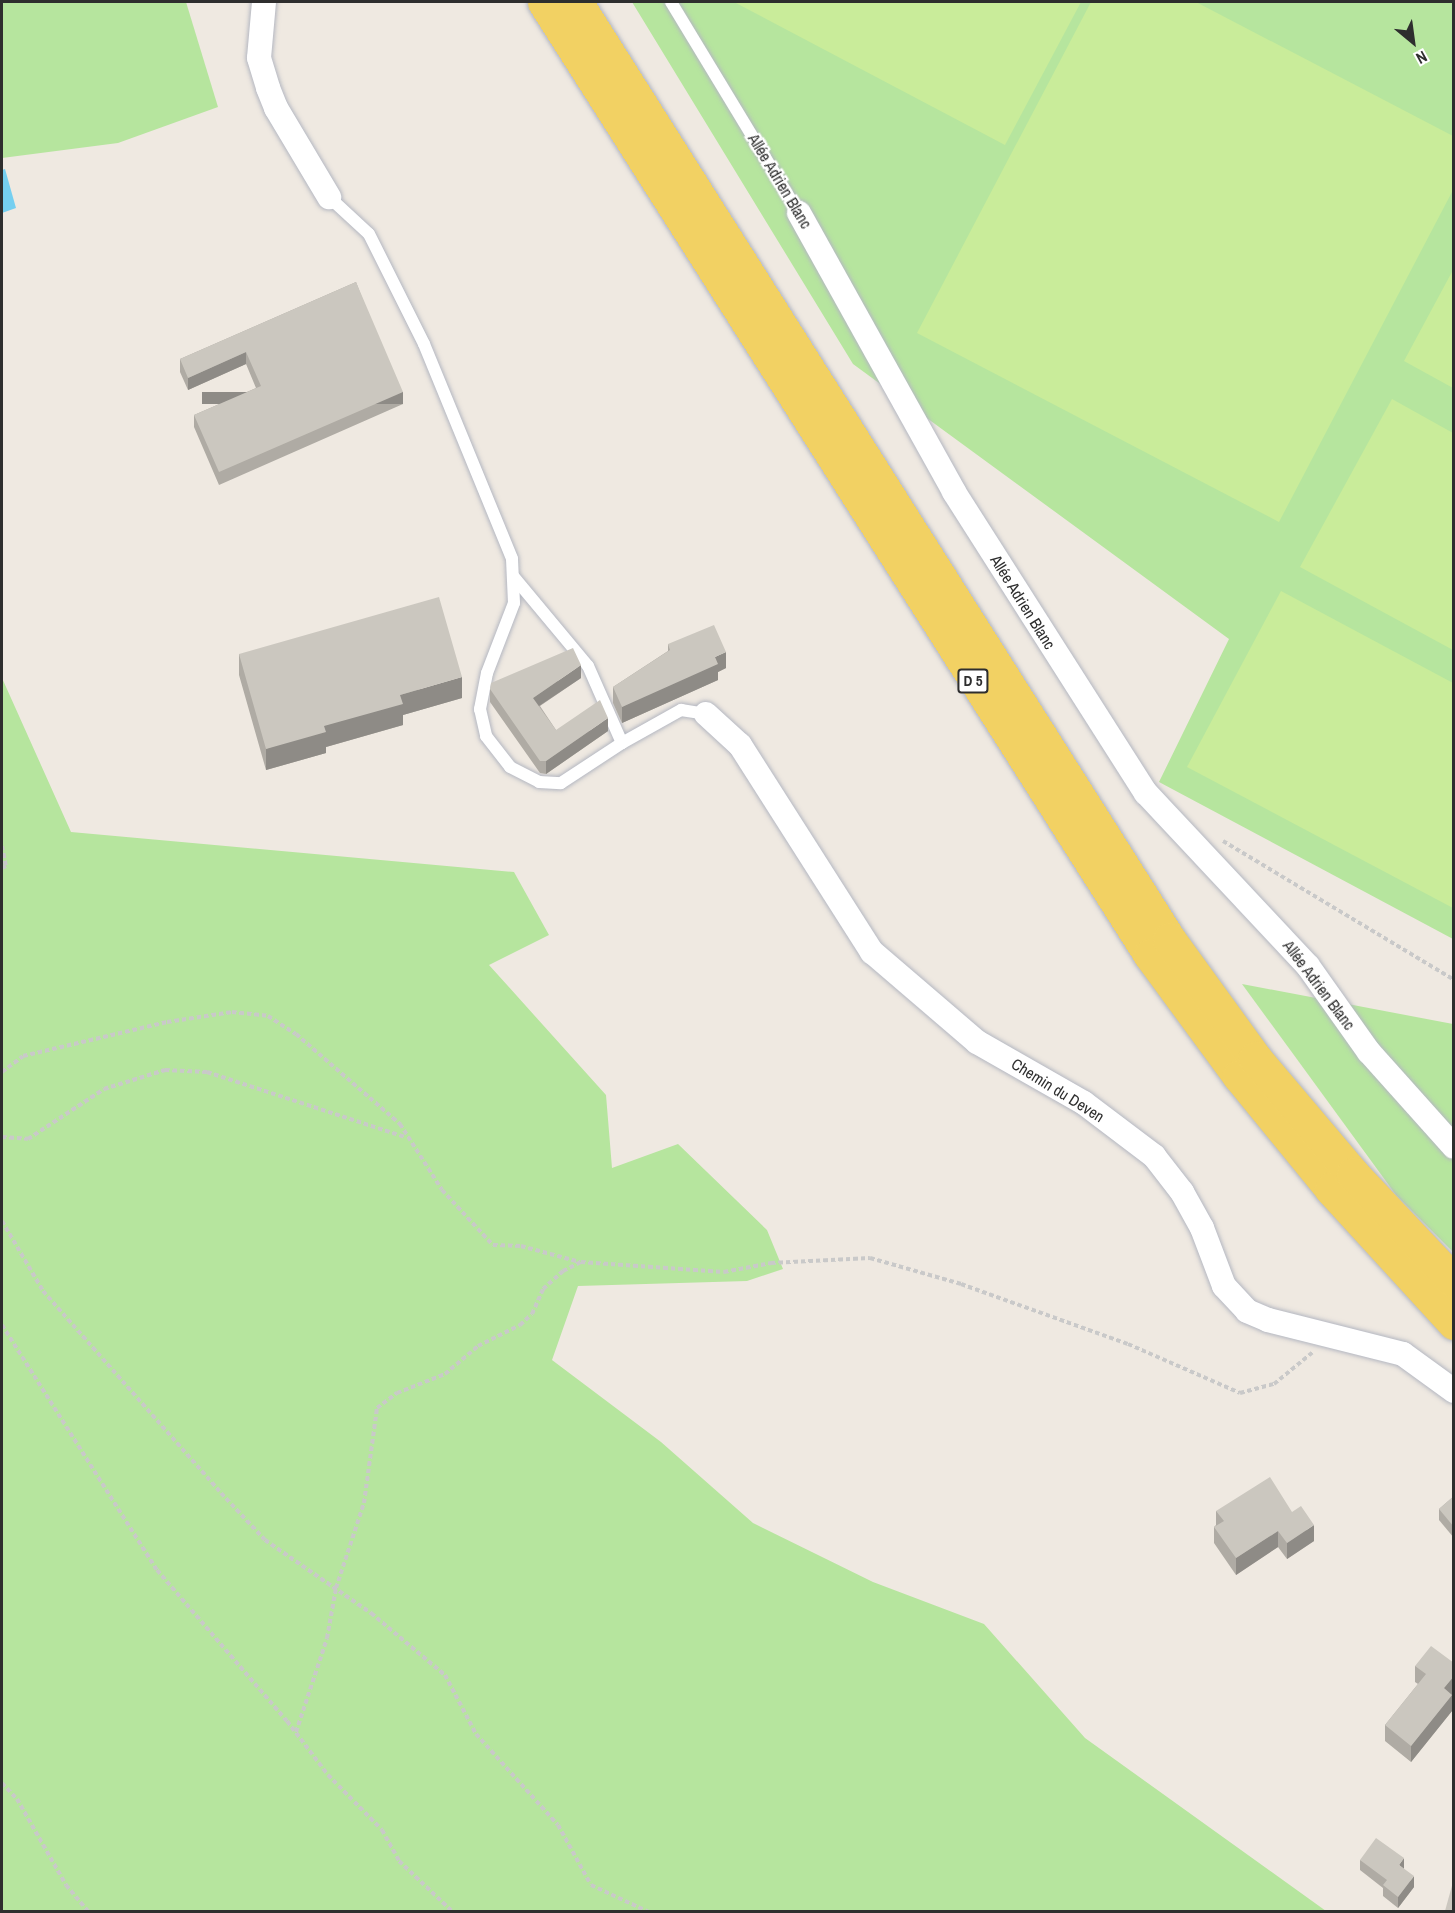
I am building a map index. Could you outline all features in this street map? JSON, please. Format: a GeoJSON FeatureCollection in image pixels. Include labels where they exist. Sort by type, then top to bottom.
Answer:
{"type":"FeatureCollection","features":[{"type":"Feature","properties":{"kind":"main road","name":"D 5"},"geometry":{"type":"LineString","coordinates":[[544,2],[1150,956],[1239,1076],[1324,1180],[1454,1323]]}},
{"type":"Feature","properties":{"kind":"main road","name":"D 5"},"geometry":{"type":"LineString","coordinates":[[576,2],[1169,939],[1255,1058],[1353,1174],[1454,1281]]}},
{"type":"Feature","properties":{"kind":"street"},"geometry":{"type":"LineString","coordinates":[[264,2],[260,58],[268,88],[276,108],[329,197]]}},
{"type":"Feature","properties":{"kind":"street","name":"Allée Adrien Blanc"},"geometry":{"type":"LineString","coordinates":[[799,213],[954,492],[1146,793],[1308,966],[1370,1052],[1454,1147]]}},
{"type":"Feature","properties":{"kind":"street","name":"Chemin du Deven"},"geometry":{"type":"LineString","coordinates":[[706,714],[740,745],[872,952],[977,1042],[1084,1103],[1154,1156],[1182,1192],[1202,1228],[1224,1286],[1247,1311],[1268,1320],[1403,1354],[1454,1391]]}},
{"type":"Feature","properties":{"kind":"lane","name":"Allée Adrien Blanc"},"geometry":{"type":"LineString","coordinates":[[671,2],[799,213]]}},
{"type":"Feature","properties":{"kind":"lane"},"geometry":{"type":"LineString","coordinates":[[329,197],[369,234],[424,344],[512,559],[514,603],[487,673],[480,709],[486,736],[510,767],[539,782],[561,783],[622,743],[681,710],[706,714]]}},
{"type":"Feature","properties":{"kind":"lane"},"geometry":{"type":"LineString","coordinates":[[513,576],[588,666],[622,743]]}},
{"type":"Feature","properties":{"kind":"path"},"geometry":{"type":"LineString","coordinates":[[1217,837],[1454,980]]}},
{"type":"Feature","properties":{"kind":"path"},"geometry":{"type":"LineString","coordinates":[[2,846],[6,866],[2,868]]}},
{"type":"Feature","properties":{"kind":"path"},"geometry":{"type":"LineString","coordinates":[[2,1072],[23,1056],[166,1022],[232,1012],[268,1016],[296,1034],[400,1124],[405,1138],[442,1190],[493,1245],[521,1246],[581,1262],[724,1272],[771,1263],[870,1258],[961,1284],[1128,1344],[1240,1392],[1274,1384],[1331,1335]]}},
{"type":"Feature","properties":{"kind":"path"},"geometry":{"type":"LineString","coordinates":[[2,1137],[28,1139],[104,1089],[165,1070],[207,1072],[405,1138]]}},
{"type":"Feature","properties":{"kind":"path"},"geometry":{"type":"LineString","coordinates":[[2,1221],[43,1291],[265,1540],[336,1588],[445,1675],[476,1734],[558,1825],[591,1885],[649,1911]]}},
{"type":"Feature","properties":{"kind":"path"},"geometry":{"type":"LineString","coordinates":[[296,1732],[327,1638],[336,1588],[364,1503],[377,1408],[397,1393],[445,1374],[478,1346],[520,1325],[532,1314],[543,1289],[562,1271],[581,1262]]}},
{"type":"Feature","properties":{"kind":"path"},"geometry":{"type":"LineString","coordinates":[[2,1325],[157,1570],[296,1732],[328,1775],[382,1830],[399,1861],[453,1911]]}},
{"type":"Feature","properties":{"kind":"path"},"geometry":{"type":"LineString","coordinates":[[2,1783],[17,1798],[66,1885],[89,1911]]}},
{"type":"Feature","properties":{"kind":"green space"},"geometry":{"type":"Polygon","coordinates":[[[2,2],[186,2],[218,107],[118,143],[2,158],[2,2]]]}},
{"type":"Feature","properties":{"kind":"green space"},"geometry":{"type":"Polygon","coordinates":[[[632,2],[1453,2],[1453,939],[1159,782],[1229,639],[853,364],[632,2]]]}},
{"type":"Feature","properties":{"kind":"green space"},"geometry":{"type":"Polygon","coordinates":[[[734,2],[1081,2],[1005,145],[734,2]]]}},
{"type":"Feature","properties":{"kind":"green space"},"geometry":{"type":"Polygon","coordinates":[[[1091,2],[1196,2],[1453,136],[1453,190],[1279,522],[917,333],[1091,2]]]}},
{"type":"Feature","properties":{"kind":"green space"},"geometry":{"type":"Polygon","coordinates":[[[1453,270],[1453,388],[1404,361],[1453,270]]]}},
{"type":"Feature","properties":{"kind":"green space"},"geometry":{"type":"Polygon","coordinates":[[[1392,399],[1453,433],[1453,650],[1300,567],[1392,399]]]}},
{"type":"Feature","properties":{"kind":"green space"},"geometry":{"type":"Polygon","coordinates":[[[1281,591],[1453,683],[1453,908],[1187,767],[1281,591]]]}},
{"type":"Feature","properties":{"kind":"green space"},"geometry":{"type":"Polygon","coordinates":[[[2,678],[71,832],[514,872],[549,935],[489,965],[606,1095],[612,1168],[678,1144],[767,1230],[783,1269],[747,1281],[578,1286],[552,1360],[661,1442],[753,1523],[873,1582],[984,1624],[1085,1738],[1326,1911],[2,1911],[2,678]]]}},
{"type":"Feature","properties":{"kind":"green space"},"geometry":{"type":"Polygon","coordinates":[[[1242,984],[1453,1024],[1453,1252],[1396,1195],[1242,984]]]}},
{"type":"Feature","properties":{"kind":"water"},"geometry":{"type":"Polygon","coordinates":[[[5,169],[16,208],[2,213],[2,170],[5,169]]]}},
{"type":"Feature","properties":{"kind":"building"},"geometry":{"type":"Polygon","coordinates":[[[356,282],[403,392],[219,472],[194,415],[261,386],[246,352],[188,378],[180,359],[356,282]]]}},
{"type":"Feature","properties":{"kind":"building"},"geometry":{"type":"Polygon","coordinates":[[[439,597],[462,677],[400,695],[403,704],[324,726],[326,732],[266,749],[239,654],[439,597]]]}},
{"type":"Feature","properties":{"kind":"building"},"geometry":{"type":"Polygon","coordinates":[[[714,625],[726,652],[715,657],[718,664],[622,707],[613,687],[670,650],[668,644],[714,625]]]}},
{"type":"Feature","properties":{"kind":"building"},"geometry":{"type":"Polygon","coordinates":[[[573,648],[581,665],[533,698],[556,730],[600,700],[608,718],[546,761],[540,761],[490,689],[491,683],[573,648]]]}},
{"type":"Feature","properties":{"kind":"building"},"geometry":{"type":"Polygon","coordinates":[[[1270,1477],[1292,1512],[1301,1506],[1314,1525],[1287,1543],[1278,1531],[1236,1558],[1214,1527],[1224,1521],[1216,1511],[1270,1477]]]}},
{"type":"Feature","properties":{"kind":"building"},"geometry":{"type":"Polygon","coordinates":[[[1454,1496],[1454,1527],[1439,1509],[1454,1496]]]}},
{"type":"Feature","properties":{"kind":"building"},"geometry":{"type":"Polygon","coordinates":[[[1431,1646],[1454,1663],[1454,1676],[1444,1688],[1452,1695],[1411,1746],[1385,1725],[1426,1674],[1415,1666],[1431,1646]]]}},
{"type":"Feature","properties":{"kind":"building"},"geometry":{"type":"Polygon","coordinates":[[[1376,1838],[1404,1858],[1399,1865],[1414,1876],[1398,1897],[1383,1885],[1387,1880],[1360,1860],[1376,1838]]]}},
{"type":"Feature","properties":{"kind":"building"},"geometry":{"type":"Polygon","coordinates":[[[1453,1882],[1454,1911],[1445,1911],[1453,1882]]]}}]}
